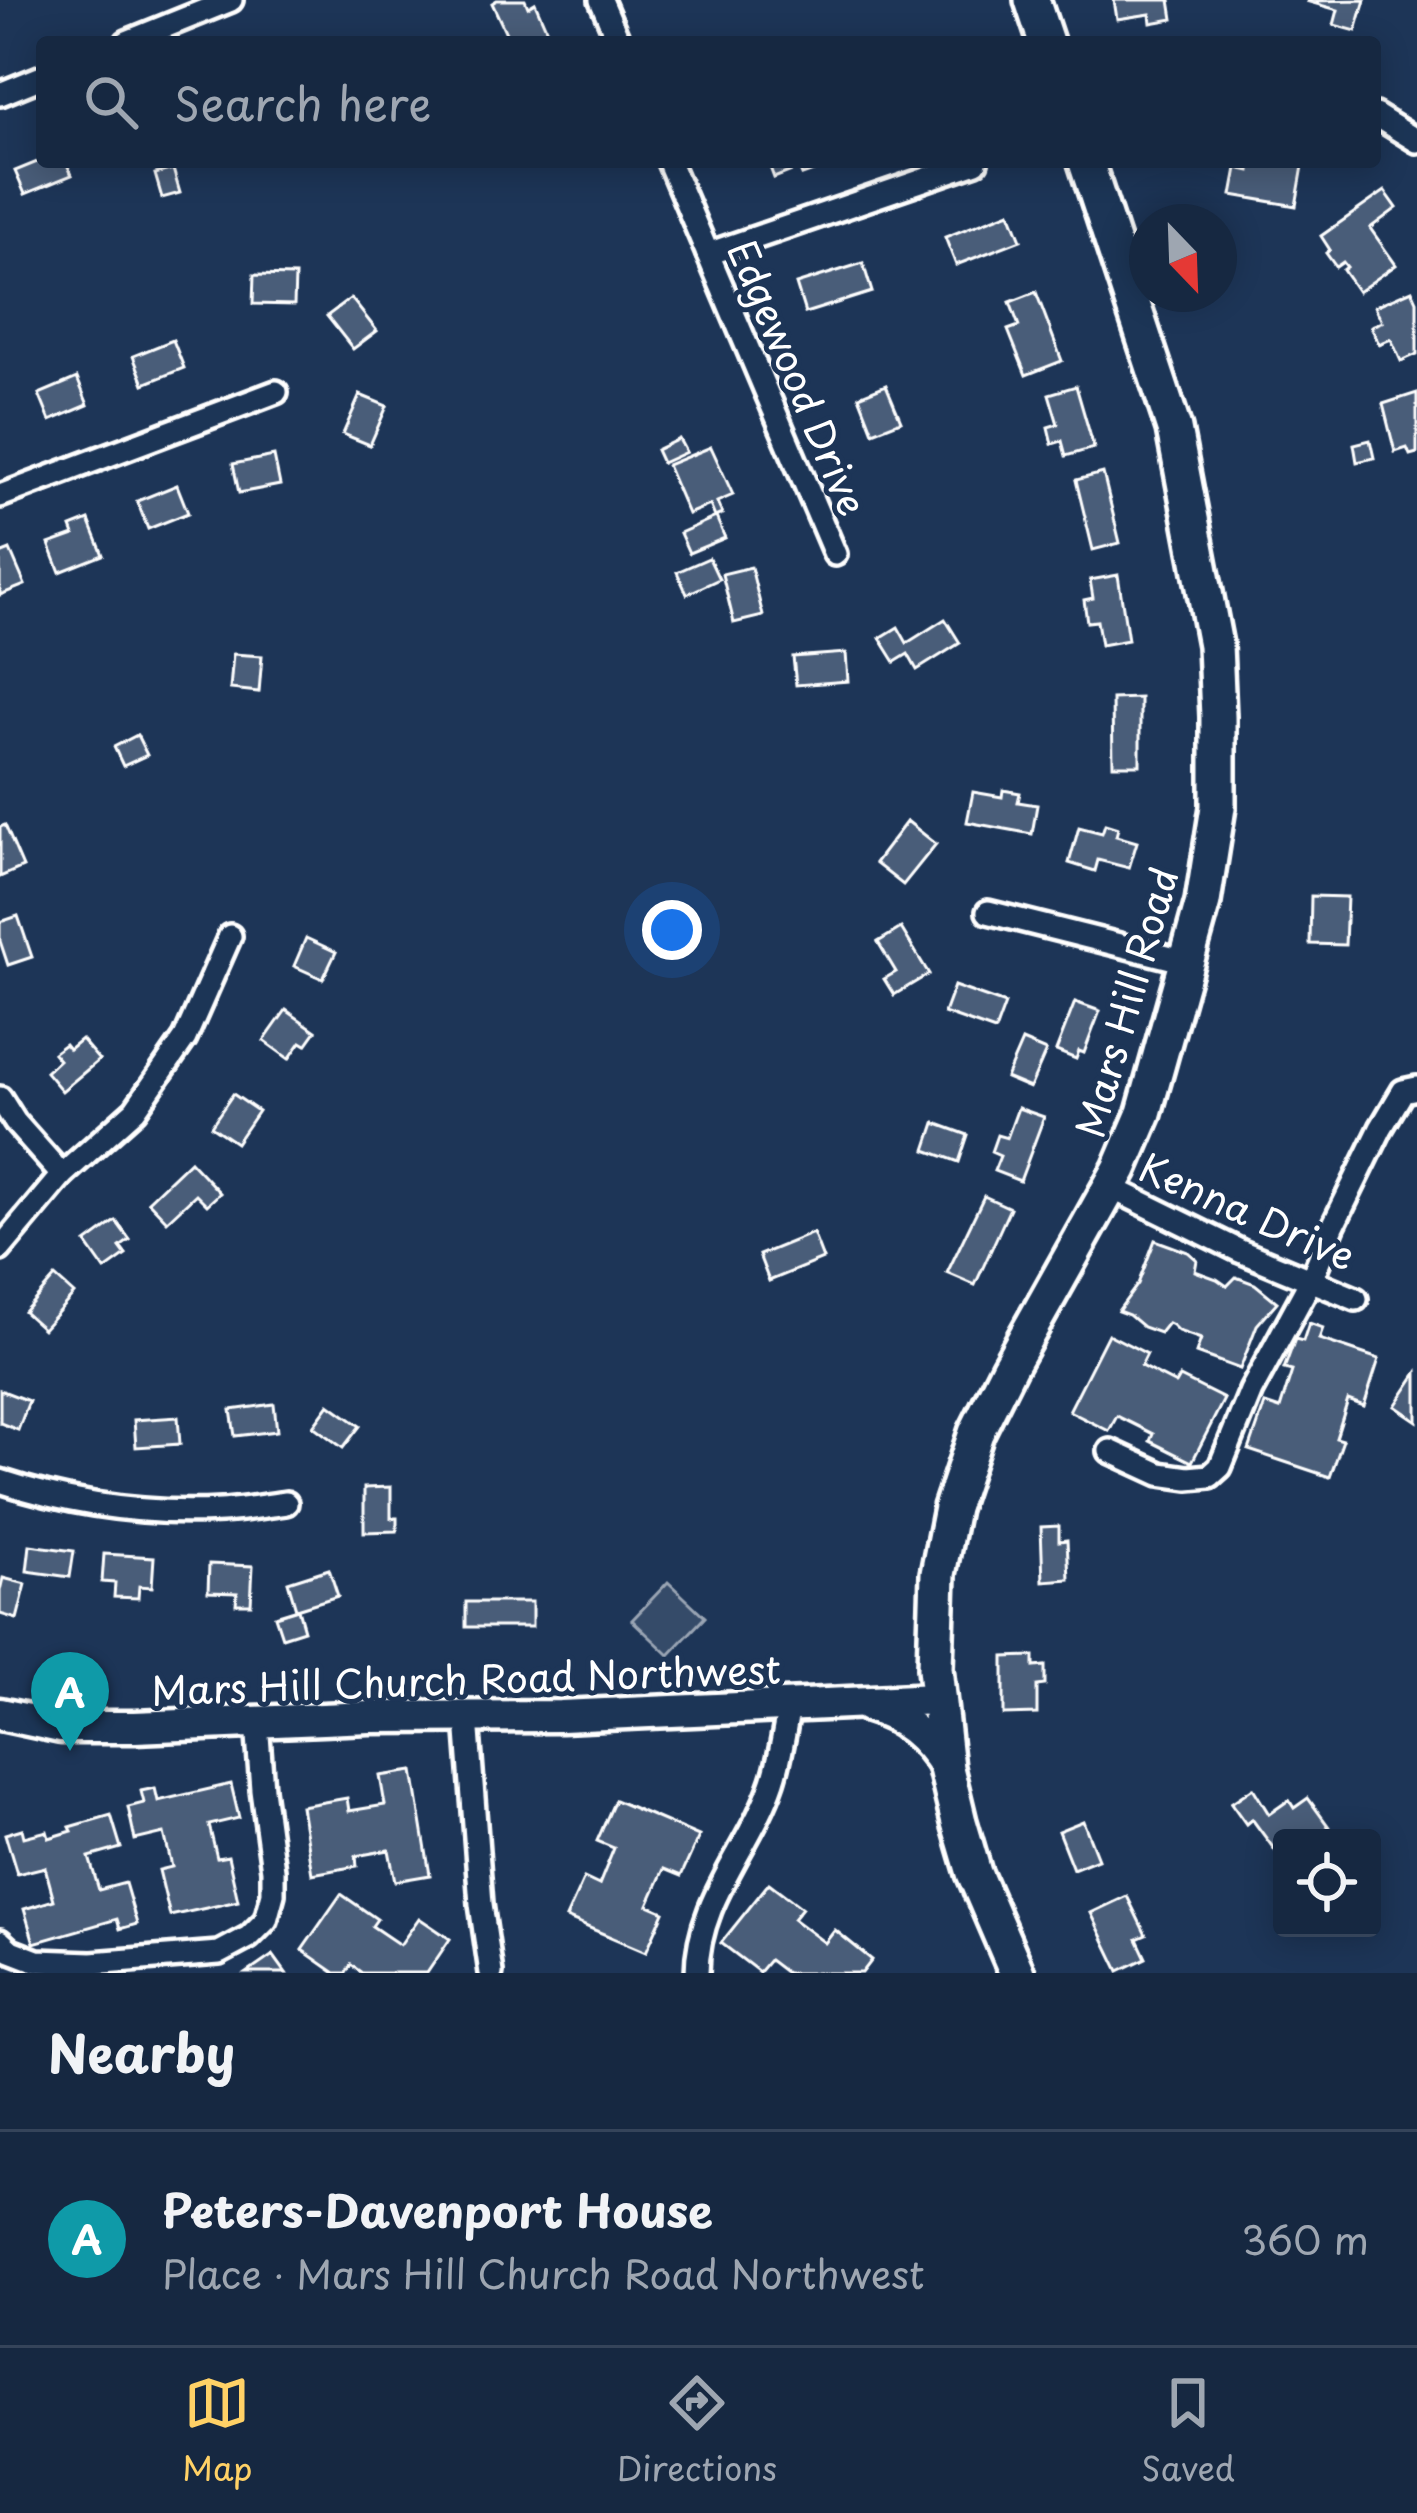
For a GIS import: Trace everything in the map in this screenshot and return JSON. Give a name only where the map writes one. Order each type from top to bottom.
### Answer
[{"type":"main road","points":[[1032,0],[1044,36]]},
{"type":"main road","name":"Mars Hill Road","points":[[1017,1973],[974,1874],[946,1768],[936,1699],[938,1574],[951,1508],[976,1433],[1110,1187],[1144,1113],[1203,902],[1217,807],[1215,645],[1174,429],[1088,168]]},
{"type":"street","points":[[142,36],[231,0]]},
{"type":"street","points":[[601,0],[616,36]]},
{"type":"street","points":[[0,94],[36,79]]},
{"type":"street","points":[[1381,118],[1417,141]]},
{"type":"street","name":"Edgewood Drive","points":[[672,168],[835,554]]},
{"type":"street","points":[[708,254],[959,168]]},
{"type":"street","points":[[0,496],[276,392]]},
{"type":"street","points":[[988,912],[1187,962]]},
{"type":"street","points":[[0,1250],[62,1174],[135,1110],[185,1038],[230,936]]},
{"type":"street","points":[[1110,1451],[1160,1474],[1210,1476],[1220,1467],[1251,1391],[1311,1280],[1381,1128],[1403,1091],[1417,1088]]},
{"type":"street","points":[[0,1098],[62,1174]]},
{"type":"street","name":"Kenna Drive","points":[[1110,1187],[1240,1251],[1356,1299]]},
{"type":"street","points":[[0,1481],[126,1509],[220,1511],[286,1503]]},
{"type":"street","name":"Mars Hill Church Road Northwest","points":[[0,1714],[61,1727],[135,1727],[936,1699]]},
{"type":"street","points":[[856,1703],[903,1721],[946,1768]]},
{"type":"street","points":[[700,1971],[706,1916],[774,1780],[789,1706]]},
{"type":"street","points":[[467,1718],[491,1973]]},
{"type":"street","points":[[0,1941],[11,1951],[37,1960],[92,1963],[218,1953],[249,1937],[266,1920],[273,1894],[257,1722]]},
{"type":"shaded area","points":[[668,1582],[705,1617],[669,1655],[632,1620]]},
{"type":"building","points":[[525,0],[528,7],[535,3],[549,35],[507,36],[492,3]]},
{"type":"building","points":[[1114,0],[1170,0],[1173,19],[1151,23],[1150,14],[1117,19]]},
{"type":"building","points":[[1365,0],[1356,31],[1334,25],[1338,10],[1306,1]]},
{"type":"building","points":[[36,162],[36,168],[69,168],[72,175],[25,194],[15,171]]},
{"type":"building","points":[[770,168],[799,168],[774,178]]},
{"type":"building","points":[[1237,168],[1303,168],[1296,206],[1232,195]]},
{"type":"building","points":[[173,169],[180,193],[162,198],[155,174]]},
{"type":"building","points":[[1385,191],[1397,208],[1370,228],[1396,265],[1358,292],[1343,262],[1336,267],[1326,253],[1330,250],[1321,236]]},
{"type":"building","points":[[1010,212],[1021,240],[956,265],[945,237]]},
{"type":"building","points":[[863,263],[872,292],[805,313],[796,284]]},
{"type":"building","points":[[254,275],[295,276],[294,305],[253,304]]},
{"type":"building","points":[[1412,290],[1417,301],[1417,354],[1401,361],[1391,339],[1379,344],[1371,326],[1382,322],[1375,306]]},
{"type":"building","points":[[1036,292],[1062,361],[1026,375],[1008,330],[1019,326],[1010,302]]},
{"type":"building","points":[[351,298],[377,331],[353,349],[327,316]]},
{"type":"building","points":[[173,340],[184,368],[144,384],[133,356]]},
{"type":"building","points":[[77,378],[88,405],[50,421],[39,394]]},
{"type":"building","points":[[886,385],[901,421],[873,432],[859,396]]},
{"type":"building","points":[[1076,386],[1094,448],[1066,456],[1062,441],[1052,444],[1048,427],[1058,424],[1049,394]]},
{"type":"building","points":[[1417,393],[1417,453],[1410,455],[1407,448],[1395,452],[1383,404]]},
{"type":"building","points":[[360,395],[387,406],[370,445],[343,434]]},
{"type":"building","points":[[679,439],[686,452],[662,463],[656,450]]},
{"type":"building","points":[[1370,440],[1374,458],[1357,462],[1354,444]]},
{"type":"building","points":[[711,447],[733,495],[717,502],[722,514],[715,517],[710,505],[688,514],[667,465]]},
{"type":"building","points":[[274,456],[280,485],[239,493],[233,464]]},
{"type":"building","points":[[1103,473],[1120,543],[1093,550],[1076,480]]},
{"type":"building","points":[[177,485],[188,513],[148,529],[137,501]]},
{"type":"building","points":[[716,517],[725,538],[689,553],[680,533]]},
{"type":"building","points":[[89,520],[103,555],[60,572],[49,544],[74,535],[71,527]]},
{"type":"building","points":[[10,550],[25,585],[0,595],[0,554]]},
{"type":"building","points":[[709,558],[719,579],[687,594],[677,572]]},
{"type":"building","points":[[751,567],[763,616],[734,623],[722,574]]},
{"type":"building","points":[[1118,575],[1128,640],[1101,645],[1097,621],[1087,622],[1084,600],[1093,598],[1090,580]]},
{"type":"building","points":[[945,619],[960,643],[917,670],[908,654],[895,662],[880,638],[898,627],[907,643]]},
{"type":"building","points":[[846,653],[848,681],[796,685],[793,657]]},
{"type":"building","points":[[233,654],[262,656],[259,692],[230,689]]},
{"type":"building","points":[[1140,698],[1140,765],[1113,765],[1112,699]]},
{"type":"building","points":[[137,735],[147,755],[123,766],[114,747]]},
{"type":"building","points":[[1003,790],[1020,793],[1018,802],[1037,805],[1032,834],[967,822],[973,792],[1002,797]]},
{"type":"building","points":[[907,821],[936,844],[903,885],[875,863]]},
{"type":"building","points":[[1105,824],[1118,828],[1116,836],[1137,842],[1129,868],[1098,860],[1095,871],[1069,863],[1079,827],[1102,833]]},
{"type":"building","points":[[5,825],[23,867],[0,877],[0,827]]},
{"type":"building","points":[[1311,896],[1347,897],[1345,945],[1310,944]]},
{"type":"building","points":[[18,916],[32,957],[8,965],[0,922]]},
{"type":"building","points":[[901,928],[929,974],[894,995],[884,979],[896,972],[878,942]]},
{"type":"building","points":[[306,938],[336,952],[323,979],[294,966]]},
{"type":"building","points":[[954,986],[1005,1004],[995,1031],[944,1013]]},
{"type":"building","points":[[1075,1002],[1100,1011],[1084,1053],[1079,1051],[1076,1059],[1056,1051]]},
{"type":"building","points":[[286,1010],[316,1031],[289,1059],[264,1041]]},
{"type":"building","points":[[81,1039],[99,1060],[62,1091],[46,1072],[59,1060],[53,1053]]},
{"type":"building","points":[[1022,1041],[1046,1051],[1030,1088],[1006,1078]]},
{"type":"building","points":[[233,1094],[258,1111],[236,1143],[211,1126]]},
{"type":"building","points":[[1018,1108],[1044,1117],[1020,1181],[994,1171],[1000,1156],[991,1152],[997,1135],[1007,1138]]},
{"type":"building","points":[[935,1123],[968,1135],[959,1162],[926,1150]]},
{"type":"building","points":[[190,1161],[220,1193],[207,1205],[196,1194],[167,1221],[148,1201]]},
{"type":"building","points":[[984,1196],[1010,1208],[975,1285],[947,1273]]},
{"type":"building","points":[[116,1221],[130,1240],[120,1247],[126,1255],[105,1270],[86,1243]]},
{"type":"building","points":[[813,1233],[823,1259],[769,1281],[759,1255]]},
{"type":"building","points":[[1155,1240],[1188,1252],[1197,1260],[1195,1271],[1227,1286],[1236,1277],[1255,1284],[1277,1302],[1257,1325],[1240,1369],[1196,1353],[1201,1339],[1168,1323],[1160,1333],[1118,1311],[1138,1284]]},
{"type":"building","points":[[55,1277],[74,1294],[43,1329],[24,1312]]},
{"type":"building","points":[[1309,1323],[1323,1328],[1319,1339],[1379,1359],[1364,1406],[1348,1400],[1336,1438],[1343,1440],[1330,1477],[1249,1450],[1265,1404],[1280,1409],[1292,1371],[1284,1369],[1295,1339],[1303,1341]]},
{"type":"building","points":[[1108,1334],[1147,1354],[1141,1366],[1176,1384],[1180,1377],[1224,1399],[1192,1462],[1150,1441],[1153,1434],[1117,1416],[1109,1431],[1069,1411]]},
{"type":"building","points":[[1417,1373],[1417,1421],[1395,1406]]},
{"type":"building","points":[[0,1390],[29,1401],[18,1430],[0,1423]]},
{"type":"building","points":[[274,1404],[277,1431],[235,1436],[231,1410]]},
{"type":"building","points":[[329,1404],[360,1426],[343,1448],[313,1426]]},
{"type":"building","points":[[178,1417],[180,1444],[136,1447],[134,1420]]},
{"type":"building","points":[[391,1487],[391,1518],[397,1518],[397,1531],[364,1532],[364,1488]]},
{"type":"building","points":[[1059,1526],[1059,1541],[1067,1540],[1069,1579],[1043,1581],[1041,1527]]},
{"type":"building","points":[[30,1545],[74,1551],[70,1577],[27,1571]]},
{"type":"building","points":[[104,1554],[154,1557],[152,1587],[139,1586],[138,1598],[114,1597],[115,1583],[102,1582]]},
{"type":"building","points":[[209,1564],[253,1566],[251,1604],[236,1604],[237,1593],[208,1592]]},
{"type":"building","points":[[329,1569],[338,1596],[296,1609],[288,1582]]},
{"type":"building","points":[[3,1578],[26,1584],[17,1619],[0,1614]]},
{"type":"building","points":[[466,1602],[532,1602],[532,1627],[466,1627]]},
{"type":"building","points":[[298,1609],[304,1630],[282,1637],[275,1616]]},
{"type":"building","points":[[1034,1656],[1034,1667],[1045,1666],[1045,1685],[1037,1686],[1037,1714],[1004,1715],[1004,1657]]},
{"type":"building","points":[[413,1771],[430,1875],[395,1881],[389,1850],[356,1856],[357,1866],[312,1874],[301,1806],[347,1798],[349,1811],[385,1805],[380,1776]]},
{"type":"building","points":[[231,1784],[239,1818],[209,1825],[217,1858],[228,1856],[238,1901],[170,1916],[159,1870],[172,1867],[164,1833],[135,1840],[128,1807],[144,1803],[141,1791],[155,1788],[158,1801]]},
{"type":"building","points":[[1253,1788],[1269,1814],[1289,1800],[1294,1808],[1308,1798],[1329,1827],[1273,1829],[1273,1848],[1252,1819],[1246,1824],[1231,1803]]},
{"type":"building","points":[[615,1800],[699,1836],[681,1876],[664,1869],[648,1905],[664,1912],[646,1952],[566,1918],[584,1878],[599,1885],[614,1848],[597,1841]]},
{"type":"building","points":[[111,1815],[121,1848],[89,1857],[99,1890],[125,1883],[137,1924],[120,1929],[117,1919],[34,1943],[24,1909],[54,1900],[45,1867],[17,1874],[5,1834],[22,1829],[24,1837],[47,1831],[49,1838]]},
{"type":"building","points":[[1083,1821],[1098,1859],[1073,1869],[1058,1831]]},
{"type":"building","points":[[769,1883],[802,1908],[793,1919],[825,1943],[835,1930],[872,1960],[862,1973],[786,1973],[769,1960],[759,1972],[721,1943]]},
{"type":"building","points":[[341,1894],[377,1919],[372,1926],[400,1945],[419,1918],[450,1939],[427,1973],[362,1973],[351,1965],[346,1973],[335,1973],[302,1950]]},
{"type":"building","points":[[1127,1896],[1146,1935],[1137,1939],[1146,1958],[1119,1971],[1091,1913]]},
{"type":"building","points":[[273,1955],[286,1973],[247,1973]]},
{"type":"place","name":"Peters-Davenport House","points":[[70,1751]]}]
